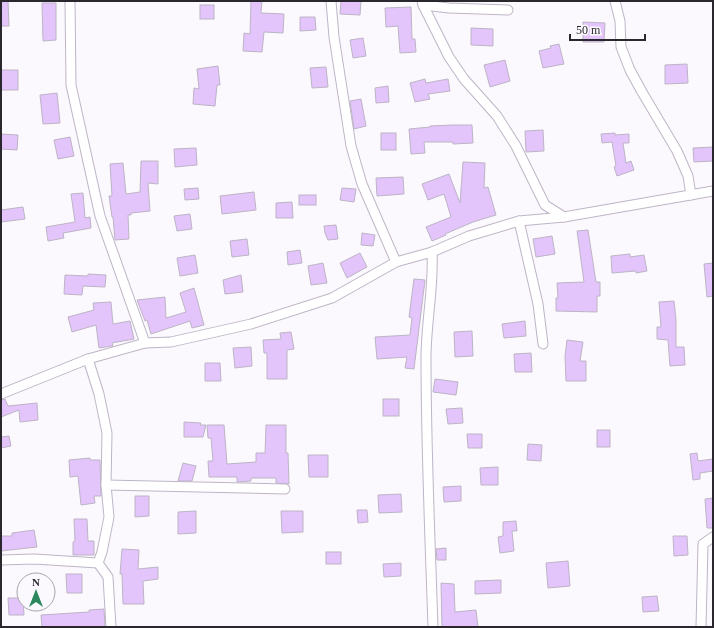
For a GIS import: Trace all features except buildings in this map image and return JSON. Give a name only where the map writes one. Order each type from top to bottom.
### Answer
[{"type":"street","points":[[70,1],[71,85],[100,216],[145,343]]},
{"type":"street","points":[[331,1],[334,37],[351,146],[362,184],[396,262]]},
{"type":"street","points":[[615,1],[620,21],[621,47],[630,70],[677,151],[688,176],[691,195]]},
{"type":"street","points":[[423,3],[449,57],[464,79],[497,116],[516,146],[545,205],[564,217]]},
{"type":"street","points":[[423,3],[449,8],[508,10]]},
{"type":"street","points":[[1,394],[88,359],[145,343],[171,342],[251,324],[332,298],[396,262],[432,252],[469,236],[519,221],[564,217],[713,191]]},
{"type":"street","points":[[519,221],[538,304],[543,344]]},
{"type":"street","points":[[432,252],[433,270],[426,342],[426,439],[433,627]]},
{"type":"street","points":[[88,359],[99,394],[107,432],[106,485],[109,517],[102,552],[98,563]]},
{"type":"street","points":[[106,485],[285,489]]},
{"type":"street","points":[[701,627],[703,544],[713,537]]},
{"type":"street","points":[[1,560],[98,563]]},
{"type":"street","points":[[98,563],[108,577],[110,627]]}]
